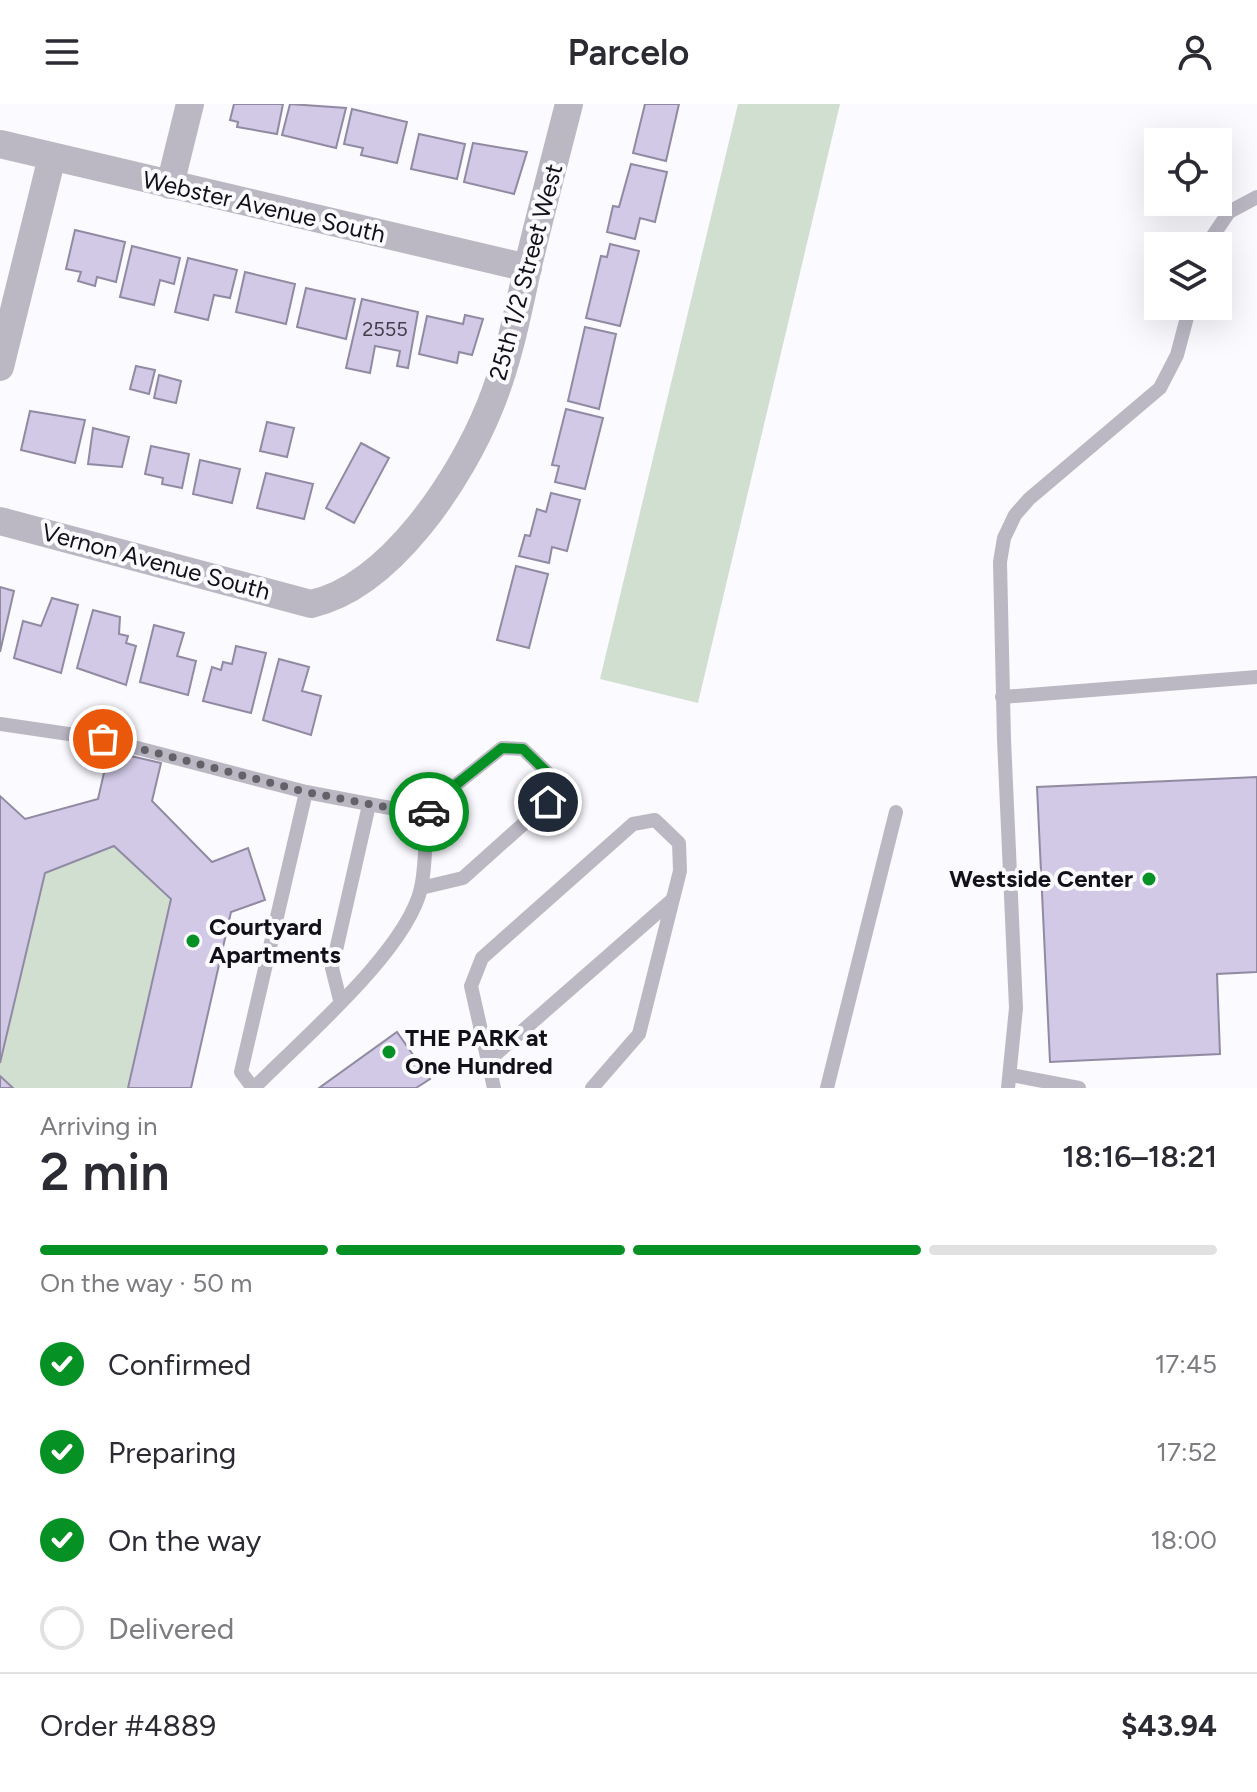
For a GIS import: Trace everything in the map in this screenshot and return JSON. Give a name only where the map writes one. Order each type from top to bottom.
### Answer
[{"type":"street","points":[[170,185],[190,104]]},
{"type":"street","name":"25th 1/2 Street West","points":[[311,604],[334,599],[362,582],[413,534],[458,468],[490,407],[511,342],[569,104]]},
{"type":"street","name":"Webster Avenue South","points":[[0,144],[528,268]]},
{"type":"street","points":[[0,367],[4,332],[52,157]]},
{"type":"street","name":"Vernon Avenue South","points":[[0,521],[311,604]]},
{"type":"lane","points":[[1215,232],[1229,212],[1257,197]]},
{"type":"lane","points":[[1079,1088],[1010,1082],[1016,1008],[1002,697],[1000,562],[1004,538],[1015,515],[1029,499],[1160,388],[1177,355],[1186,320]]},
{"type":"lane","points":[[1002,697],[1257,677]]},
{"type":"lane","points":[[0,724],[103,739],[306,792],[427,815]]},
{"type":"lane","points":[[306,792],[241,1072],[253,1088],[388,950],[410,917],[421,888],[427,815],[443,795],[502,748],[523,749],[550,775],[548,802],[463,878],[421,888]]},
{"type":"lane","points":[[340,1000],[332,968],[369,805]]},
{"type":"lane","points":[[827,1088],[896,812]]},
{"type":"lane","points":[[494,1088],[471,986],[482,958],[633,824],[655,820],[679,843],[680,871],[639,1034],[592,1088]]},
{"type":"lane","points":[[488,1061],[672,900]]},
{"type":"green space","points":[[738,104],[840,104],[698,703],[600,679]]},
{"type":"green space","points":[[114,846],[171,899],[128,1088],[13,1088],[0,1076],[0,1063],[45,873]]},
{"type":"building","points":[[234,104],[283,104],[277,134],[237,127],[238,122],[230,120]]},
{"type":"building","points":[[290,104],[346,108],[336,148],[282,135]]},
{"type":"building","points":[[645,104],[679,104],[666,161],[633,153]]},
{"type":"building","points":[[352,109],[407,122],[397,163],[361,155],[363,148],[344,144]]},
{"type":"building","points":[[419,134],[465,144],[457,179],[411,169]]},
{"type":"building","points":[[473,143],[527,152],[514,194],[464,182]]},
{"type":"building","points":[[631,164],[667,172],[655,222],[640,218],[635,239],[607,232],[613,206],[619,207]]},
{"type":"building","points":[[75,230],[125,242],[116,282],[97,277],[95,286],[78,281],[81,272],[66,269]]},
{"type":"building","points":[[610,244],[639,251],[620,326],[586,318],[601,256],[607,257]]},
{"type":"building","points":[[132,246],[180,258],[174,284],[160,280],[154,305],[120,297]]},
{"type":"building","points":[[188,258],[237,270],[230,298],[214,295],[208,320],[175,312]]},
{"type":"building","points":[[245,272],[295,284],[286,324],[236,312]]},
{"type":"building","points":[[306,288],[355,299],[346,339],[297,327]]},
{"type":"building","points":[[362,299],[418,312],[408,368],[397,366],[400,351],[375,346],[370,373],[346,368]]},
{"type":"building","points":[[465,315],[483,319],[472,355],[459,352],[457,363],[419,354],[427,316],[463,324]]},
{"type":"building","points":[[585,327],[616,334],[599,409],[568,401]]},
{"type":"building","points":[[136,366],[155,370],[149,394],[130,389]]},
{"type":"building","points":[[159,375],[181,381],[176,403],[154,398]]},
{"type":"building","points":[[566,409],[603,418],[585,489],[555,482],[559,466],[552,465]]},
{"type":"building","points":[[30,411],[85,420],[75,463],[21,450]]},
{"type":"building","points":[[267,422],[294,428],[287,457],[260,451]]},
{"type":"building","points":[[93,428],[129,437],[122,467],[88,464]]},
{"type":"building","points":[[361,443],[389,458],[354,523],[326,508]]},
{"type":"building","points":[[151,446],[189,454],[182,488],[162,484],[163,478],[145,474]]},
{"type":"building","points":[[200,460],[240,469],[232,503],[193,494]]},
{"type":"building","points":[[266,473],[313,484],[304,519],[257,508]]},
{"type":"building","points":[[551,493],[580,500],[567,551],[552,547],[549,563],[519,556],[525,535],[530,536],[537,509],[546,512]]},
{"type":"building","points":[[516,566],[548,574],[529,648],[497,640]]},
{"type":"building","points":[[0,587],[14,591],[0,652]]},
{"type":"building","points":[[52,598],[78,605],[61,673],[14,658],[23,621],[41,626]]},
{"type":"building","points":[[93,610],[120,617],[119,634],[128,636],[126,643],[136,646],[126,685],[77,668]]},
{"type":"building","points":[[154,625],[184,633],[177,656],[196,661],[188,695],[140,682]]},
{"type":"building","points":[[236,646],[266,653],[251,713],[203,701],[212,667],[221,670],[223,662],[232,664]]},
{"type":"building","points":[[279,659],[309,667],[302,691],[321,696],[311,735],[263,720]]},
{"type":"building","name":"Courtyard Apartments","points":[[109,751],[161,763],[152,801],[212,862],[248,848],[265,900],[231,912],[191,1088],[128,1088],[171,899],[114,846],[45,873],[0,1063],[0,796],[25,819],[98,799]]},
{"type":"building","name":"Westside Center","points":[[1257,777],[1257,972],[1217,974],[1220,1054],[1050,1062],[1037,787]]},
{"type":"building","name":"THE PARK at One Hundred","points":[[397,1032],[430,1079],[416,1088],[319,1088]]},
{"type":"building","points":[[0,1076],[13,1088],[0,1088]]},
{"type":"way so far","points":[[103,739],[310,793],[427,815],[429,812]]},
{"type":"place","name":"Westside Center","points":[[1149,879]]},
{"type":"place","name":"Courtyard Apartments","points":[[193,941]]},
{"type":"place","name":"THE PARK at One Hundred","points":[[389,1052]]},
{"type":"route","points":[[429,812],[443,795],[502,748],[523,749],[550,775],[548,802]]}]
